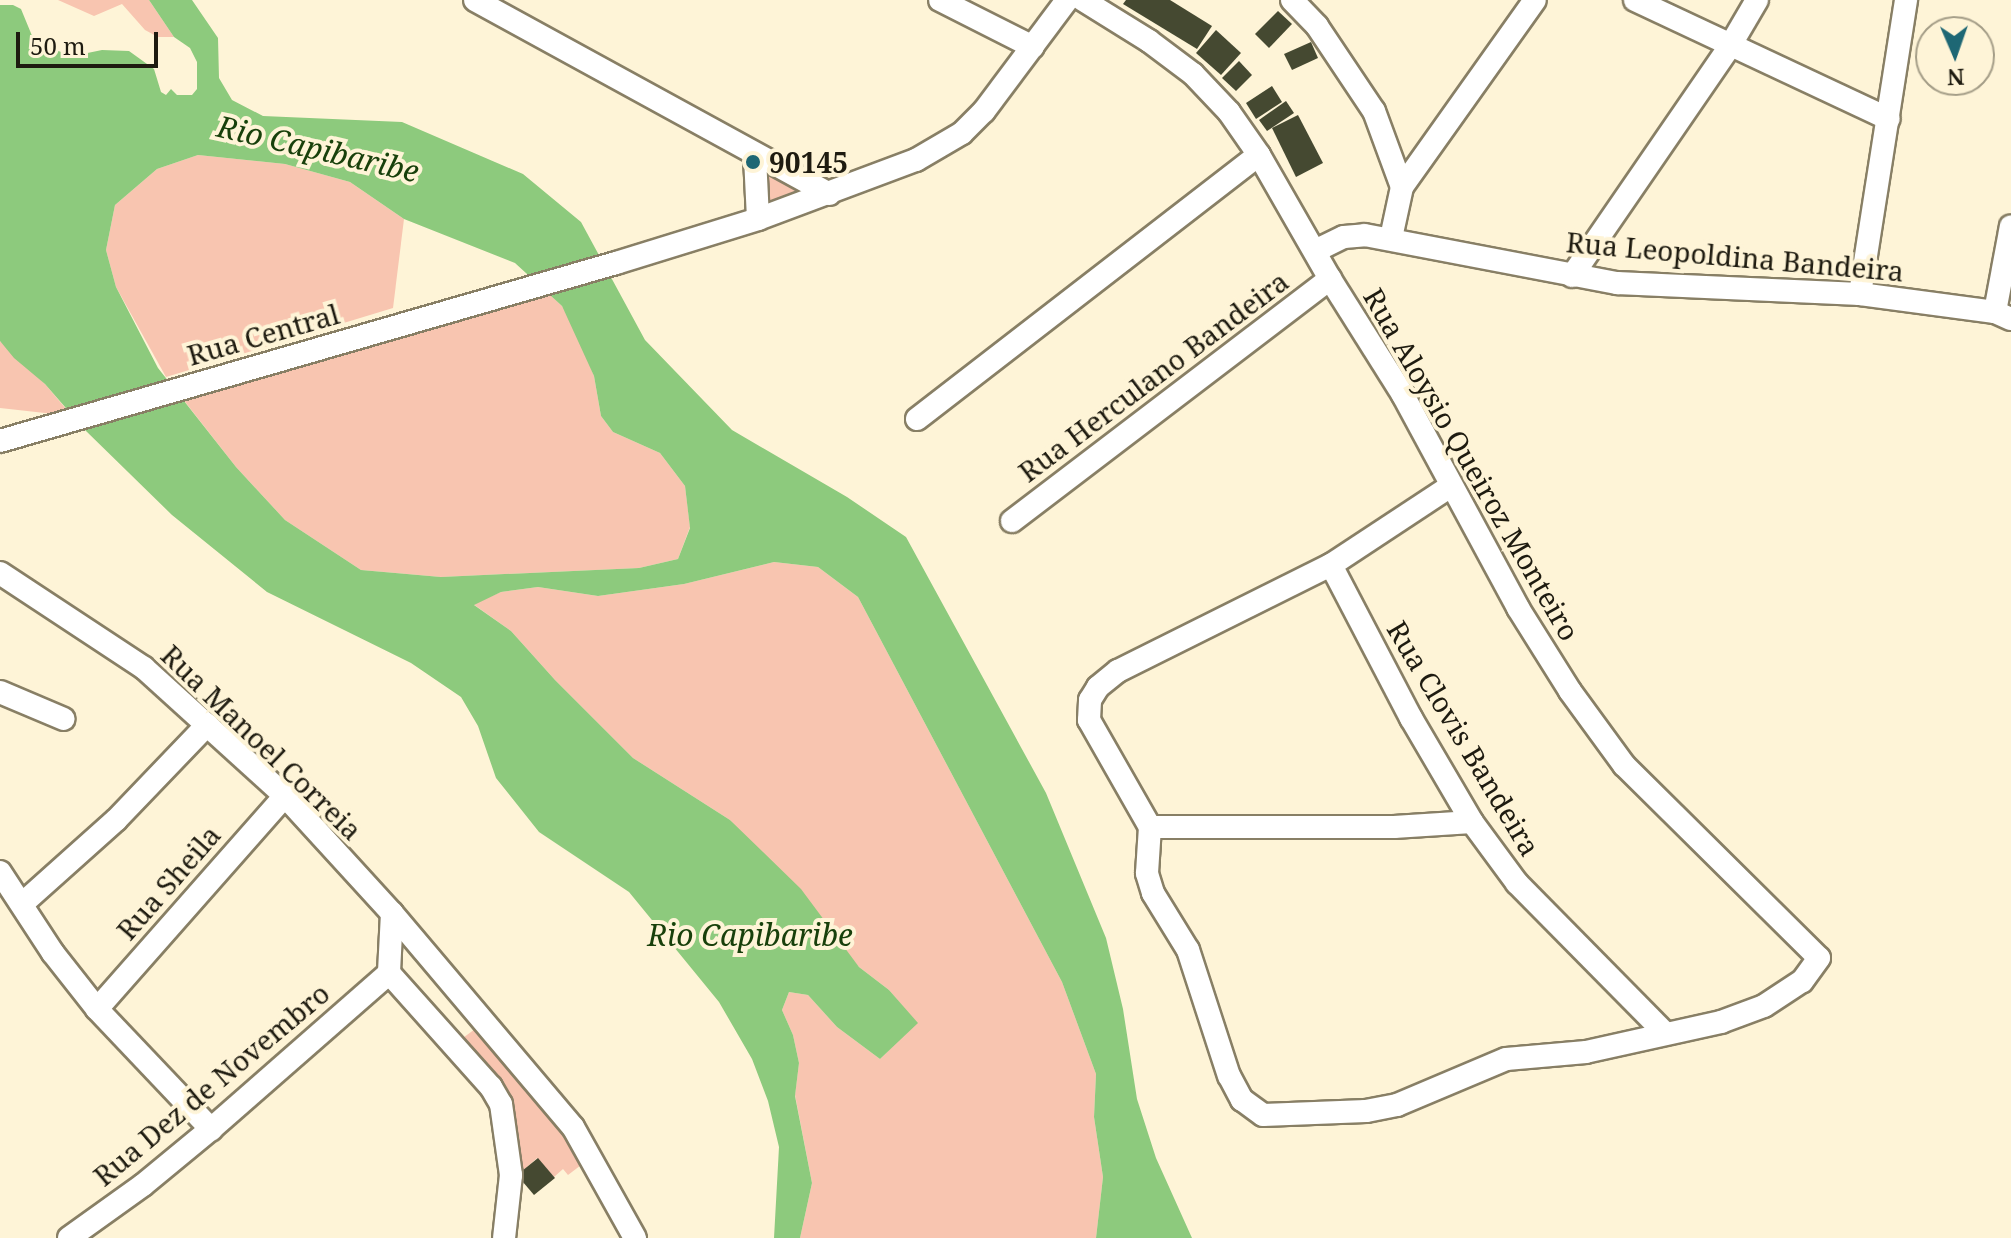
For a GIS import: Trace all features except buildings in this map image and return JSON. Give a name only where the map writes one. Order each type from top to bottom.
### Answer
[{"type":"street","points":[[475,0],[755,157],[829,194]]},
{"type":"street","points":[[940,0],[1033,47]]},
{"type":"street","points":[[755,157],[758,219],[916,160],[962,133],[984,111],[1067,0]]},
{"type":"street","name":"Rua Aloysio Queiroz Monteiro","points":[[1083,0],[1149,41],[1193,74],[1229,112],[1259,155],[1330,279],[1403,395],[1451,486],[1562,679],[1624,765],[1819,958],[1802,981],[1764,1006],[1721,1022],[1664,1032]]},
{"type":"street","points":[[1292,0],[1317,26],[1374,111],[1402,187]]},
{"type":"street","points":[[1391,238],[1402,187],[1447,119],[1535,0]]},
{"type":"street","points":[[1635,0],[1889,119]]},
{"type":"street","points":[[1572,276],[1730,46],[1757,0]]},
{"type":"street","points":[[1860,294],[1906,0]]},
{"type":"street","points":[[917,419],[1259,155]]},
{"type":"street","name":"Rua Central","points":[[0,441],[543,286],[758,219]]},
{"type":"street","points":[[2003,316],[2011,226]]},
{"type":"street","name":"Rua Leopoldina Bandeira","points":[[1315,251],[1344,237],[1391,238],[1572,276],[1686,288],[1860,294],[2003,316]]},
{"type":"street","name":"Rua Herculano Bandeira","points":[[1012,521],[1330,279]]},
{"type":"street","points":[[1451,486],[1331,565],[1118,671],[1098,687],[1090,700],[1089,720],[1150,827],[1147,873],[1153,893],[1188,950],[1229,1076],[1242,1100],[1253,1109],[1277,1116],[1366,1111],[1397,1105],[1506,1059],[1586,1052],[1664,1032]]},
{"type":"street","name":"Rua Clovis Bandeira","points":[[1331,565],[1411,718],[1472,822],[1517,883],[1664,1032]]},
{"type":"street","name":"Rua Manoel Correia","points":[[0,573],[144,668],[285,796],[392,913],[573,1127],[635,1238]]},
{"type":"street","points":[[0,692],[64,719]]},
{"type":"street","points":[[22,904],[116,820],[207,725]]},
{"type":"street","name":"Rua Sheila","points":[[97,1009],[285,796]]},
{"type":"street","points":[[1150,827],[1408,827],[1472,822]]},
{"type":"street","points":[[0,872],[53,953],[97,1009],[211,1129]]},
{"type":"street","points":[[392,913],[389,973],[491,1087],[501,1104],[511,1175],[504,1238]]},
{"type":"street","name":"Rua Dez de Novembro","points":[[69,1238],[143,1185],[211,1129],[389,973]]},
{"type":"shaded area","points":[[58,0],[149,0],[174,37],[158,37],[145,30],[122,4],[94,16]]},
{"type":"shaded area","points":[[198,155],[285,164],[350,182],[404,219],[393,308],[166,377],[116,287],[106,250],[115,205],[157,169]]},
{"type":"shaded area","points":[[766,168],[804,194],[764,207]]},
{"type":"shaded area","points":[[548,293],[562,306],[582,344],[594,376],[601,416],[613,432],[660,453],[685,486],[690,527],[678,559],[639,568],[441,577],[361,570],[285,520],[236,467],[182,398]]},
{"type":"shaded area","points":[[0,341],[45,384],[72,416],[0,408]]},
{"type":"shaded area","points":[[774,562],[818,567],[858,597],[1062,982],[1096,1074],[1094,1117],[1103,1177],[1096,1238],[800,1238],[812,1183],[795,1095],[799,1063],[793,1035],[782,1010],[789,992],[808,995],[837,1027],[880,1059],[917,1023],[889,990],[859,967],[730,820],[633,758],[511,631],[473,604],[501,592],[538,587],[598,596],[684,584]]},
{"type":"shaded area","points":[[482,1024],[589,1159],[568,1175],[563,1169],[554,1177],[537,1158],[518,1175],[508,1134],[460,1040]]},
{"type":"water","name":"Rio Capibaribe","points":[[149,0],[192,0],[218,38],[219,78],[232,100],[263,116],[402,122],[523,174],[581,222],[645,340],[732,430],[847,497],[906,537],[1046,793],[1106,938],[1123,1009],[1137,1099],[1156,1158],[1192,1238],[1096,1238],[1103,1177],[1094,1117],[1096,1074],[1062,982],[858,597],[818,567],[774,562],[684,584],[598,596],[538,587],[501,592],[474,605],[511,631],[633,758],[730,820],[801,889],[859,967],[889,990],[918,1023],[880,1059],[837,1027],[808,995],[789,992],[782,1010],[793,1035],[799,1063],[795,1096],[812,1183],[800,1238],[774,1238],[779,1147],[768,1101],[752,1059],[719,1002],[629,892],[539,832],[496,778],[478,726],[461,697],[411,663],[267,592],[172,515],[85,430],[45,384],[14,358],[0,341],[0,5],[13,5],[21,9],[35,43],[73,56],[102,50],[129,51],[154,69],[161,92],[166,95],[171,89],[177,95],[192,95],[197,89],[197,62],[190,48],[174,37]],"holes":[[[198,155],[285,164],[350,182],[404,219],[515,263],[562,306],[594,376],[601,416],[613,432],[660,453],[685,486],[690,528],[678,559],[639,568],[441,577],[361,570],[285,520],[236,467],[158,368],[116,287],[106,250],[115,205],[157,169]]]},
{"type":"place","name":"90145","points":[[753,162]]}]
